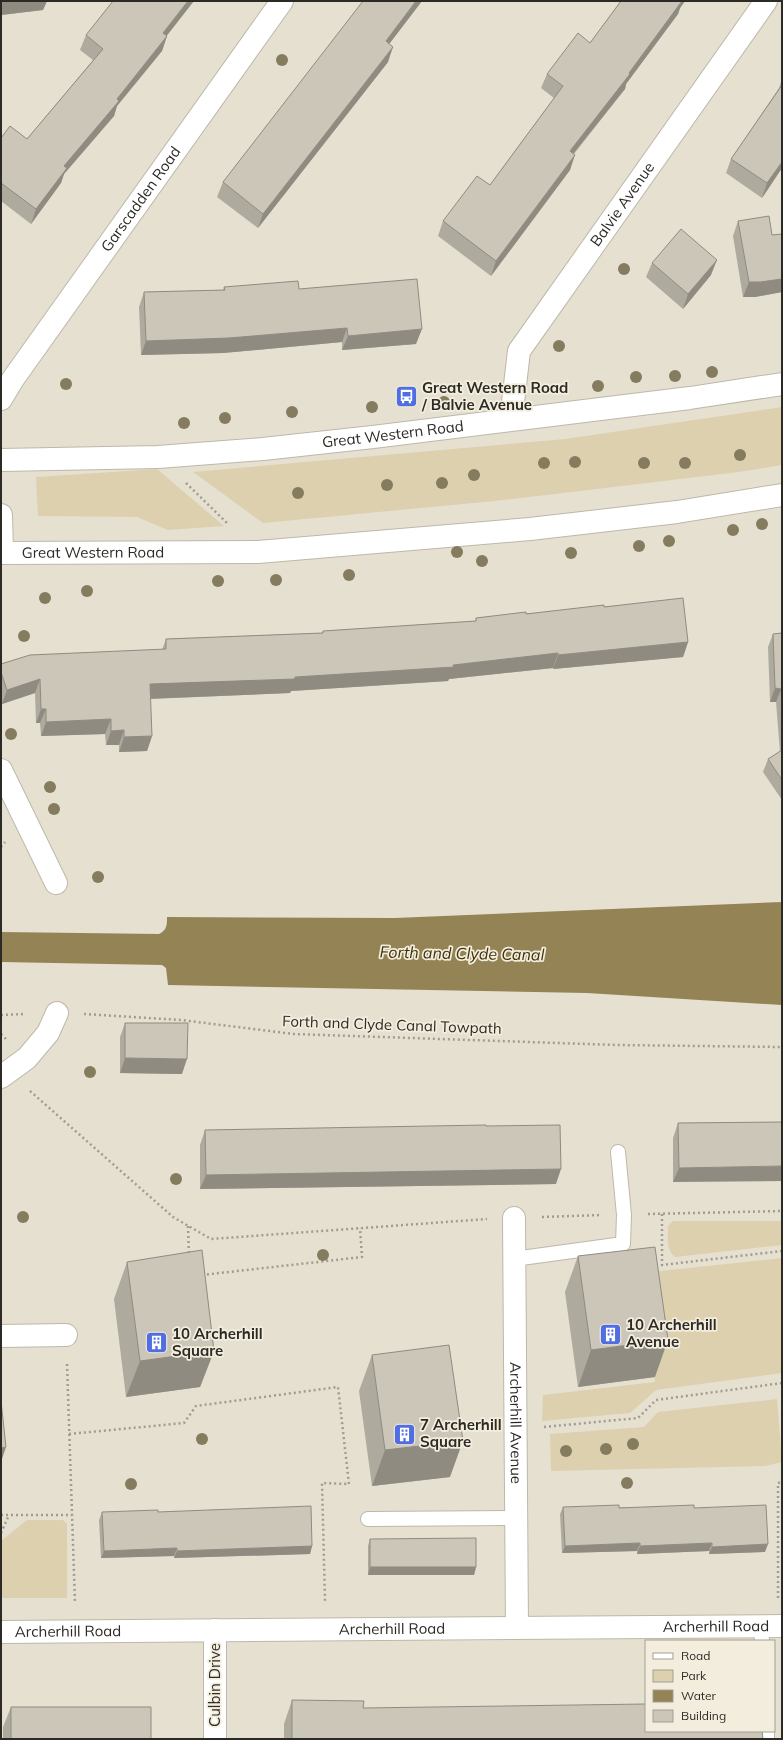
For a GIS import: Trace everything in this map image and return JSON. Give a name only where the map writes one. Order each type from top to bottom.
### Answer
[{"type":"street","name":"Garscadden Road","points":[[1,399],[13,378],[282,1]]},
{"type":"street","name":"Balvie Avenue","points":[[511,419],[519,351],[766,1]]},
{"type":"street","name":"Great Western Road","points":[[1,460],[158,457],[294,446],[690,398],[782,384]]},
{"type":"street","name":"Great Western Road","points":[[1,553],[258,552],[530,529],[677,512],[782,495]]},
{"type":"street","points":[[1,514],[1,553]]},
{"type":"street","points":[[1,770],[56,883]]},
{"type":"street","points":[[5,1075],[27,1058],[48,1033],[57,1013]]},
{"type":"street","name":"Archerhill Avenue","points":[[514,1218],[517,1628]]},
{"type":"street","points":[[1,1336],[66,1335]]},
{"type":"street","name":"Archerhill Road","points":[[1,1632],[517,1628],[771,1630]]},
{"type":"street","name":"Culbin Drive","points":[[215,1630],[215,1739]]},
{"type":"lane","points":[[514,1259],[623,1244],[624,1215],[618,1152]]},
{"type":"lane","points":[[368,1518],[516,1518]]},
{"type":"path","points":[[158,457],[258,552]]},
{"type":"path","name":"Forth and Clyde Canal Towpath","points":[[1,1014],[57,1013],[181,1020],[294,1034],[609,1045],[782,1048]]},
{"type":"path","points":[[5,1075],[173,1217],[211,1239],[514,1218],[782,1211]]},
{"type":"path","points":[[662,1214],[662,1265],[782,1251]]},
{"type":"path","points":[[188,1226],[189,1262]]},
{"type":"path","points":[[197,1276],[362,1256],[360,1228]]},
{"type":"path","points":[[66,1335],[76,1631]]},
{"type":"path","points":[[516,1429],[638,1418],[656,1400],[782,1383]]},
{"type":"path","points":[[69,1434],[184,1423],[196,1406],[338,1387],[348,1484],[322,1483],[325,1630]]},
{"type":"path","points":[[771,1630],[778,1483],[782,1482]]},
{"type":"path","points":[[778,1503],[782,1502]]},
{"type":"path","points":[[1,1515],[72,1515]]},
{"type":"path","points":[[1,1533],[9,1515]]},
{"type":"green space","points":[[782,407],[782,465],[739,472],[495,501],[263,523],[193,472],[565,439]]},
{"type":"green space","points":[[157,469],[224,526],[168,530],[137,517],[38,516],[36,477]]},
{"type":"green space","points":[[673,1221],[782,1221],[782,1245],[675,1257],[670,1251],[668,1239],[668,1226]]},
{"type":"green space","points":[[782,1258],[782,1373],[656,1390],[630,1413],[542,1421],[543,1395],[655,1382],[641,1273]]},
{"type":"green space","points":[[777,1399],[782,1462],[765,1466],[551,1471],[550,1434],[644,1427],[658,1412]]},
{"type":"green space","points":[[27,1520],[63,1520],[67,1524],[67,1598],[1,1598],[1,1541]]},
{"type":"water","name":"Forth and Clyde Canal","points":[[782,902],[782,1005],[587,993],[168,985],[166,968],[162,965],[1,962],[1,932],[159,934],[164,931],[166,927],[167,917],[395,918]]},
{"type":"building","points":[[113,1],[188,1],[163,33],[167,36],[117,99],[119,101],[64,166],[67,168],[36,209],[1,183],[1,138],[10,126],[27,139],[103,49],[86,35]]},
{"type":"building","points":[[363,1],[416,1],[386,41],[393,47],[263,214],[223,182]]},
{"type":"building","points":[[621,1],[682,1],[629,73],[630,74],[570,151],[575,155],[496,261],[443,221],[477,176],[490,185],[563,86],[547,74],[578,33],[590,43]]},
{"type":"building","points":[[782,85],[782,162],[767,183],[731,159]]},
{"type":"building","points":[[769,216],[772,235],[782,234],[782,279],[749,282],[738,221]]},
{"type":"building","points":[[681,229],[717,260],[688,294],[652,263]]},
{"type":"building","points":[[417,279],[422,329],[348,336],[347,328],[229,338],[146,341],[144,292],[225,290],[224,287],[298,281],[299,289]]},
{"type":"building","points":[[683,598],[688,642],[558,655],[558,653],[453,665],[454,667],[295,677],[295,679],[150,684],[152,736],[124,737],[124,730],[111,731],[111,719],[46,722],[46,709],[41,709],[40,679],[7,690],[1,672],[1,664],[30,655],[166,649],[166,639],[323,633],[323,631],[476,621],[476,618],[526,612],[526,614]]},
{"type":"building","points":[[782,633],[782,707],[781,689],[775,688],[773,634]]},
{"type":"building","points":[[782,750],[782,780],[768,759]]},
{"type":"building","points":[[125,1023],[188,1023],[187,1059],[125,1058]]},
{"type":"building","points":[[782,1122],[782,1166],[679,1168],[678,1123]]},
{"type":"building","points":[[560,1125],[561,1169],[206,1175],[205,1130]]},
{"type":"building","points":[[655,1247],[668,1340],[591,1350],[578,1256]]},
{"type":"building","points":[[202,1250],[214,1351],[140,1361],[127,1262]]},
{"type":"building","points":[[449,1345],[463,1441],[385,1450],[372,1355]]},
{"type":"building","points":[[1,1401],[6,1447],[1,1448]]},
{"type":"building","points":[[619,1505],[619,1508],[694,1505],[694,1508],[766,1505],[768,1544],[712,1547],[712,1543],[640,1546],[640,1543],[565,1546],[563,1507]]},
{"type":"building","points":[[311,1506],[312,1546],[177,1551],[177,1548],[104,1551],[102,1512],[158,1510],[158,1512]]},
{"type":"building","points":[[476,1538],[476,1567],[370,1567],[370,1539]]},
{"type":"building","points":[[292,1700],[364,1701],[363,1708],[645,1704],[645,1732],[762,1732],[763,1739],[292,1739]]},
{"type":"building","points":[[11,1707],[151,1707],[151,1739],[11,1739]]},
{"type":"place","name":"Great Western Road / Balvie Avenue","points":[[407,397]]},
{"type":"place","name":"10 Archerhill Avenue","points":[[610,1334]]},
{"type":"place","name":"10 Archerhill Square","points":[[157,1343]]},
{"type":"place","name":"7 Archerhill Square","points":[[404,1434]]}]
